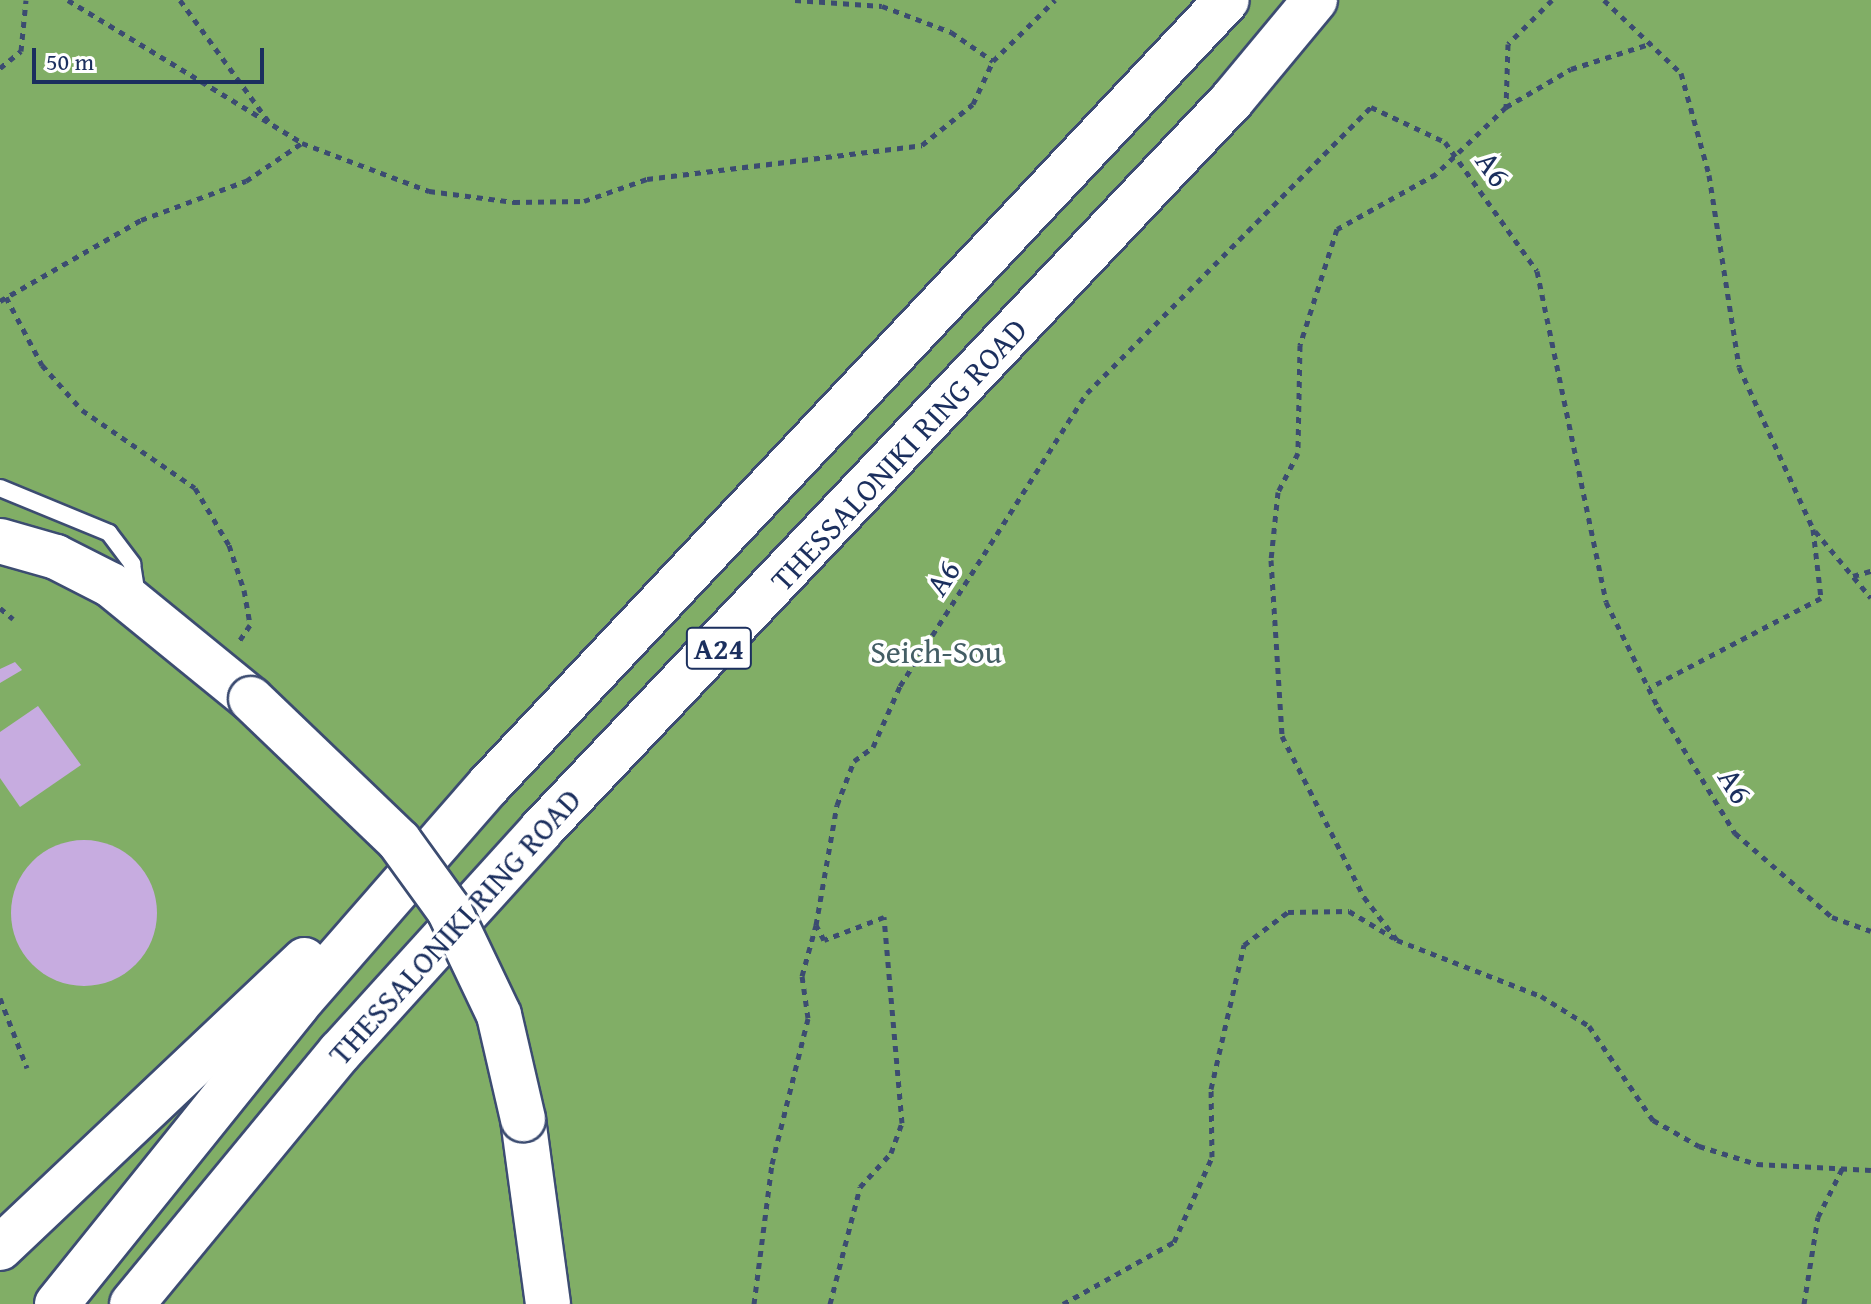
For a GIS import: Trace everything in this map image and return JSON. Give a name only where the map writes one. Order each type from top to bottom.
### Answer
[{"type":"main road","name":"THESSALONIKI RING ROAD","points":[[57,1304],[403,881],[1227,0]]},
{"type":"main road","name":"THESSALONIKI RING ROAD","points":[[132,1304],[340,1052],[531,842],[1232,100],[1315,0]]},
{"type":"main road","points":[[0,541],[82,567],[139,603],[235,685],[399,841],[449,910],[499,1015],[523,1119],[548,1304]]},
{"type":"main road","points":[[0,1248],[278,984],[403,881]]},
{"type":"lane","points":[[0,488],[109,533],[132,564],[139,603]]},
{"type":"path","points":[[0,68],[21,51],[26,0]]},
{"type":"path","points":[[68,0],[302,143],[429,191],[584,201],[647,179],[922,145],[973,104],[993,61],[1055,0]]},
{"type":"path","points":[[180,0],[271,125]]},
{"type":"path","points":[[795,0],[882,6],[951,32],[993,61]]},
{"type":"path","points":[[1506,107],[1508,44],[1552,0]]},
{"type":"path","points":[[1604,0],[1681,73],[1709,175],[1739,367],[1813,529],[1871,598]]},
{"type":"path","points":[[1397,940],[1364,897],[1282,736],[1271,560],[1278,492],[1298,453],[1300,345],[1337,229],[1455,156],[1506,107],[1571,69],[1652,43]]},
{"type":"path","name":"A6","points":[[816,925],[837,805],[854,761],[873,747],[900,686],[1087,393],[1371,107],[1445,142],[1537,271],[1606,602],[1649,688],[1735,833],[1832,917],[1871,931]]},
{"type":"path","points":[[0,301],[141,220],[246,181],[302,143]]},
{"type":"path","points":[[6,297],[17,327],[52,377],[124,445],[195,488],[229,545],[250,625],[235,685]]},
{"type":"path","points":[[1649,688],[1821,598],[1813,529]]},
{"type":"path","points":[[1852,576],[1871,571]]},
{"type":"path","points":[[0,608],[13,619]]},
{"type":"path","points":[[1063,1304],[1174,1242],[1212,1157],[1211,1089],[1244,945],[1288,912],[1349,911],[1397,940],[1541,996],[1589,1026],[1653,1120],[1699,1146],[1757,1164],[1871,1170]]},
{"type":"path","points":[[816,925],[824,940],[884,917],[885,974],[903,1081],[902,1123],[891,1153],[860,1187],[830,1304]]},
{"type":"path","points":[[754,1304],[772,1164],[808,1018],[804,960],[816,925]]},
{"type":"path","points":[[0,998],[27,1068]]},
{"type":"path","points":[[1804,1304],[1818,1217],[1843,1167]]},
{"type":"green space","name":"Seich-Sou","points":[[0,0],[1871,0],[1871,1304],[0,1304]]},
{"type":"building","points":[[15,662],[22,670],[0,683],[0,669]]},
{"type":"building","points":[[38,706],[81,765],[20,807],[0,778],[0,732]]},
{"type":"building","points":[[84,840],[112,845],[136,861],[152,885],[157,913],[152,941],[136,965],[112,981],[84,986],[56,981],[32,965],[16,941],[11,913],[16,885],[32,861],[56,845]]}]
